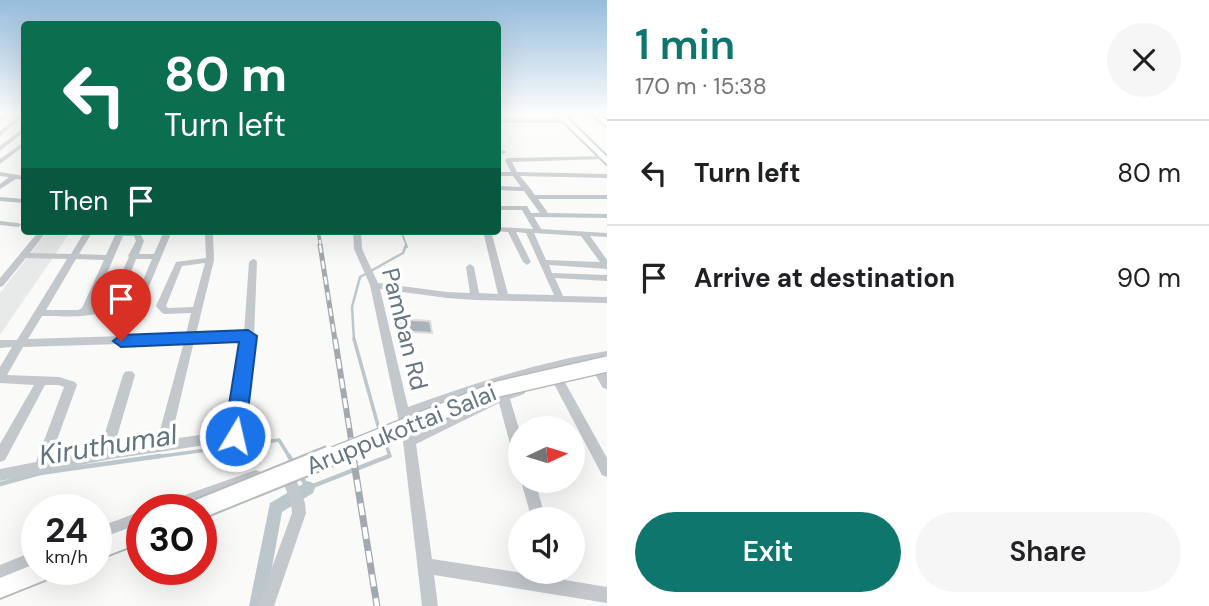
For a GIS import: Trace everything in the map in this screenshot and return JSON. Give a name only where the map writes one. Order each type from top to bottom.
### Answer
[{"type":"main road","points":[[588,142],[605,160]]},
{"type":"main road","name":"Aruppukottai Salai","points":[[217,502],[498,389],[604,368]]},
{"type":"main road","points":[[0,587],[21,576]]},
{"type":"main road","points":[[0,596],[21,581]]},
{"type":"street","points":[[0,162],[20,148]]},
{"type":"street","points":[[546,215],[515,174],[508,161],[510,159],[605,160]]},
{"type":"street","points":[[0,174],[21,177]]},
{"type":"street","points":[[501,174],[607,176]]},
{"type":"street","points":[[0,187],[15,176]]},
{"type":"street","points":[[501,188],[528,189]]},
{"type":"street","points":[[535,197],[607,197]]},
{"type":"street","points":[[0,199],[21,201]]},
{"type":"street","points":[[501,208],[524,208],[529,215],[542,262],[560,299]]},
{"type":"street","points":[[529,215],[607,216]]},
{"type":"street","points":[[0,223],[18,225]]},
{"type":"street","points":[[504,229],[607,235]]},
{"type":"street","points":[[504,229],[527,262]]},
{"type":"street","points":[[584,234],[606,266]]},
{"type":"street","points":[[0,284],[40,235]]},
{"type":"street","points":[[41,466],[71,389],[68,382],[0,378],[86,235]]},
{"type":"street","points":[[83,312],[88,307],[120,235]]},
{"type":"street","points":[[40,313],[105,309],[113,302],[141,241],[137,235]]},
{"type":"street","points":[[137,306],[166,235]]},
{"type":"street","points":[[163,444],[210,260],[209,235]]},
{"type":"street","name":"Pamban Rd","points":[[357,235],[358,249],[374,282],[409,441],[430,606]]},
{"type":"street","points":[[488,235],[504,298]]},
{"type":"street","points":[[24,255],[110,258]]},
{"type":"street","points":[[132,256],[158,257]]},
{"type":"street","points":[[198,310],[165,311],[161,306],[179,264],[210,260]]},
{"type":"street","points":[[0,475],[163,444],[235,436],[248,336],[253,262]]},
{"type":"street","points":[[542,262],[606,266]]},
{"type":"street","points":[[470,267],[475,297]]},
{"type":"street","points":[[548,275],[607,278]]},
{"type":"street","points":[[374,282],[475,297],[607,300]]},
{"type":"street","points":[[0,344],[248,336]]},
{"type":"street","points":[[403,414],[503,378],[564,361],[607,355]]},
{"type":"street","points":[[409,441],[503,396],[558,380],[604,368],[607,385]]},
{"type":"street","points":[[105,454],[129,375]]},
{"type":"street","points":[[0,456],[42,380]]},
{"type":"street","points":[[558,380],[607,471]]},
{"type":"street","points":[[503,396],[509,416]]},
{"type":"street","points":[[207,494],[280,467],[286,471],[299,503],[299,513],[266,606]]},
{"type":"street","points":[[425,566],[508,575]]},
{"type":"street","points":[[0,573],[21,570]]},
{"type":"street","points":[[570,584],[607,595]]},
{"type":"shaded area","points":[[45,235],[68,235],[0,335],[0,293]]},
{"type":"building","points":[[395,319],[430,321],[432,333],[396,331]]},
{"type":"waterway","name":"Kiruthumal","points":[[402,235],[407,247]]},
{"type":"waterway","name":"Kiruthumal","points":[[354,340],[352,307],[360,277],[403,253],[406,245]]},
{"type":"waterway","name":"Kiruthumal","points":[[354,339],[379,429]]},
{"type":"waterway","name":"Kiruthumal","points":[[148,458],[279,440],[290,458]]},
{"type":"waterway","name":"Kiruthumal","points":[[385,442],[390,456],[385,458]]},
{"type":"waterway","name":"Kiruthumal","points":[[0,484],[40,473],[160,456]]},
{"type":"waterway","name":"Kiruthumal","points":[[289,456],[293,463]]},
{"type":"waterway","name":"Kiruthumal","points":[[300,475],[308,488],[389,456]]},
{"type":"waterway","points":[[257,606],[275,508],[308,488]]},
{"type":"railway","points":[[319,235],[321,247]]},
{"type":"railway","points":[[320,245],[335,340]]},
{"type":"railway","points":[[335,339],[354,458]]},
{"type":"railway","points":[[353,456],[377,606]]},
{"type":"route","points":[[121,341],[248,336],[247,362],[235,436]]}]
